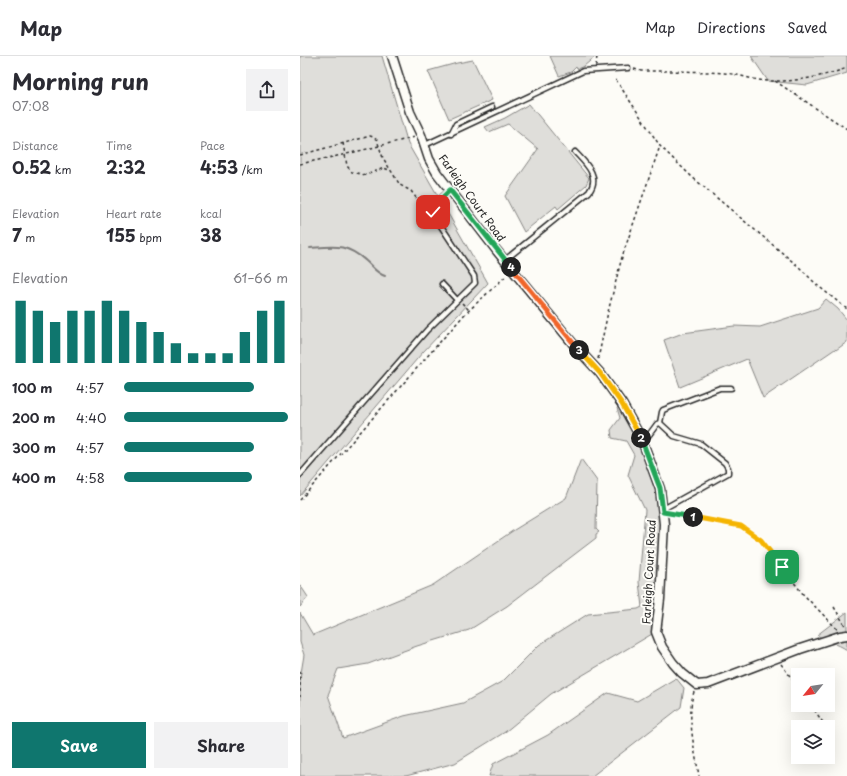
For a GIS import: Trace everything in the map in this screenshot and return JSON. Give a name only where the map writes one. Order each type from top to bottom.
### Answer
[{"type":"street","name":"Farleigh Court Road","points":[[392,56],[410,112],[432,164],[450,190],[513,270],[575,346],[596,368],[622,404],[643,443],[660,488],[664,524],[660,599],[656,632],[662,647],[673,663],[682,673],[697,685]]},
{"type":"street","points":[[697,685],[708,684],[846,633]]},
{"type":"lane","points":[[425,145],[583,71],[628,68]]},
{"type":"lane","points":[[451,134],[456,124],[492,108]]},
{"type":"lane","points":[[505,260],[589,192],[593,186],[593,176],[587,164],[575,152]]},
{"type":"lane","points":[[300,475],[427,330],[475,283],[474,276],[433,212],[436,204],[450,190]]},
{"type":"lane","points":[[442,284],[457,300]]},
{"type":"lane","points":[[643,443],[657,424],[660,423],[663,410],[720,388],[731,388]]},
{"type":"lane","points":[[660,423],[674,436],[700,444],[725,463],[729,470],[663,510]]},
{"type":"path","points":[[596,70],[597,56]]},
{"type":"path","points":[[628,68],[641,71],[700,71],[736,74],[768,81],[807,79],[834,73],[847,68]]},
{"type":"path","points":[[616,80],[660,146],[692,177],[847,309]]},
{"type":"path","points":[[775,81],[847,129]]},
{"type":"path","points":[[300,164],[421,135]]},
{"type":"path","points":[[300,155],[370,136],[374,137],[377,140],[383,158],[400,185],[411,191],[423,207],[433,212]]},
{"type":"path","points":[[343,143],[347,166],[352,172],[366,175],[384,168],[391,171]]},
{"type":"path","points":[[596,368],[622,257],[660,146]]},
{"type":"path","points":[[300,500],[413,371],[469,310],[513,270]]},
{"type":"path","points":[[457,300],[469,310]]},
{"type":"path","points":[[663,510],[741,526],[761,540],[804,594],[846,633]]},
{"type":"path","points":[[834,608],[846,633]]},
{"type":"path","points":[[778,657],[791,677]]},
{"type":"path","points":[[300,672],[300,697]]},
{"type":"path","points":[[697,685],[691,700],[691,722],[699,776]]},
{"type":"shaded area","points":[[300,56],[382,56],[408,144],[488,283],[423,352],[300,496]]},
{"type":"shaded area","points":[[550,56],[596,56],[584,66],[577,69],[576,67],[571,72],[559,76]]},
{"type":"shaded area","points":[[751,56],[847,56],[847,73],[807,85],[768,81]]},
{"type":"shaded area","points":[[473,60],[492,100],[449,119],[428,71]]},
{"type":"shaded area","points":[[529,104],[589,178],[586,185],[558,209],[556,206],[524,232],[505,196],[538,149],[508,124],[489,132],[485,127],[505,118]]},
{"type":"shaded area","points":[[826,299],[838,309],[847,320],[847,342],[763,398],[747,359],[680,387],[664,340],[683,333],[734,326],[760,327],[818,308]]},
{"type":"shaded area","points":[[620,405],[645,454],[655,485],[659,508],[661,524],[660,557],[652,634],[551,694],[505,732],[455,763],[406,776],[300,776],[300,679],[304,655],[300,642],[300,613],[313,635],[433,585],[514,530],[566,498],[581,459],[597,481],[596,529],[599,532],[596,534],[596,538],[507,606],[469,630],[417,646],[368,664],[338,669],[328,695],[343,738],[404,716],[463,703],[503,681],[539,645],[588,614],[638,609],[642,607],[639,582],[645,510],[628,475],[634,455],[626,441],[612,438],[611,430],[620,418],[617,408]]},
{"type":"shaded area","points":[[300,585],[308,597],[300,607]]},
{"type":"shaded area","points":[[847,612],[847,650],[817,635]]},
{"type":"shaded area","points":[[676,678],[684,688],[681,707],[592,776],[489,776],[493,764],[548,735],[608,693],[637,701]]},
{"type":"waterway","points":[[310,248],[333,246],[346,248],[359,255],[377,272],[385,276]]},
{"type":"route","points":[[433,212],[436,204],[450,190],[547,312],[600,373],[622,404],[642,440],[660,488],[663,512],[741,526],[761,540],[782,567]]}]
